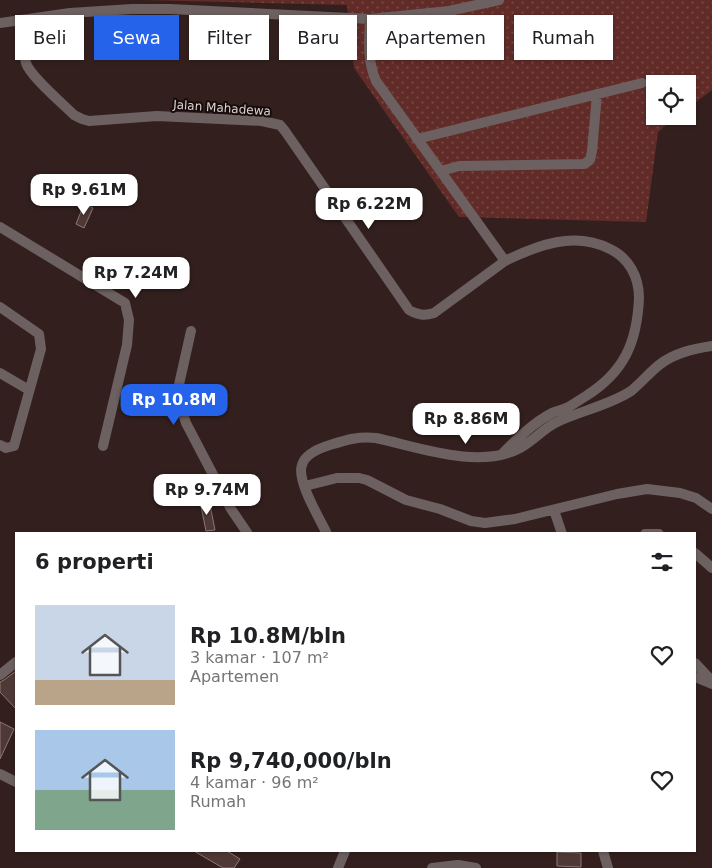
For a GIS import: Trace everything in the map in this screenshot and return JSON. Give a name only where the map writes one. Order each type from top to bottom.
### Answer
[{"type":"street","points":[[410,15],[449,11],[499,0]]},
{"type":"street","points":[[63,15],[132,9],[170,9],[367,19]]},
{"type":"street","points":[[0,23],[15,21]]},
{"type":"street","name":"Jalan Mahadewa","points":[[26,60],[32,73],[74,115],[82,119],[98,121],[157,116],[262,121],[280,125],[409,310],[417,315],[425,316],[434,313],[505,261]]},
{"type":"street","points":[[369,60],[376,81],[505,261],[531,248],[565,240],[595,243],[609,248],[628,262],[634,272],[639,294],[637,323],[630,349],[615,372],[596,390],[567,408],[552,413],[536,424],[520,436],[500,456]]},
{"type":"street","points":[[417,140],[642,83]]},
{"type":"street","points":[[441,171],[459,166],[584,164],[590,160],[592,151],[597,94]]},
{"type":"street","points":[[0,227],[125,304],[129,320],[127,345],[103,446]]},
{"type":"street","points":[[0,308],[39,334],[41,349],[14,446],[6,448],[0,445]]},
{"type":"street","points":[[190,331],[178,389],[179,401],[186,423],[231,509],[247,532]]},
{"type":"street","points":[[326,532],[305,486],[301,470],[304,461],[316,451],[353,437],[376,438],[457,456],[478,458],[500,456],[520,449],[556,423],[630,391],[659,365],[670,358],[690,350],[712,346]]},
{"type":"street","points":[[0,373],[29,390]]},
{"type":"street","points":[[305,486],[337,478],[359,478],[406,500],[440,509],[470,521],[480,522],[500,522],[617,494],[647,490],[680,493],[696,498],[712,509]]},
{"type":"street","points":[[554,510],[561,532]]},
{"type":"street","points":[[479,532],[480,522]]},
{"type":"street","points":[[696,554],[712,568]]},
{"type":"street","points":[[0,675],[15,663]]},
{"type":"street","points":[[696,664],[712,683]]},
{"type":"street","points":[[696,677],[712,683]]},
{"type":"street","points":[[0,774],[15,782]]},
{"type":"street","points":[[338,868],[345,852]]},
{"type":"street","points":[[603,852],[608,868]]},
{"type":"street","points":[[432,868],[445,865],[476,868]]},
{"type":"shaded area","points":[[143,0],[712,0],[712,90],[696,102],[696,75],[646,75],[646,125],[666,125],[658,132],[646,222],[459,217],[354,68],[353,60],[357,60],[357,15],[348,15],[347,5]]},
{"type":"building","points":[[84,204],[93,208],[84,228],[76,224]]},
{"type":"building","points":[[209,500],[215,530],[206,531],[200,501]]},
{"type":"building","points":[[15,672],[15,708],[0,692],[0,682]]},
{"type":"building","points":[[0,722],[14,729],[0,759]]},
{"type":"building","points":[[196,852],[229,852],[240,859],[234,868],[223,868]]},
{"type":"building","points":[[557,852],[581,853],[581,867],[557,866]]}]
